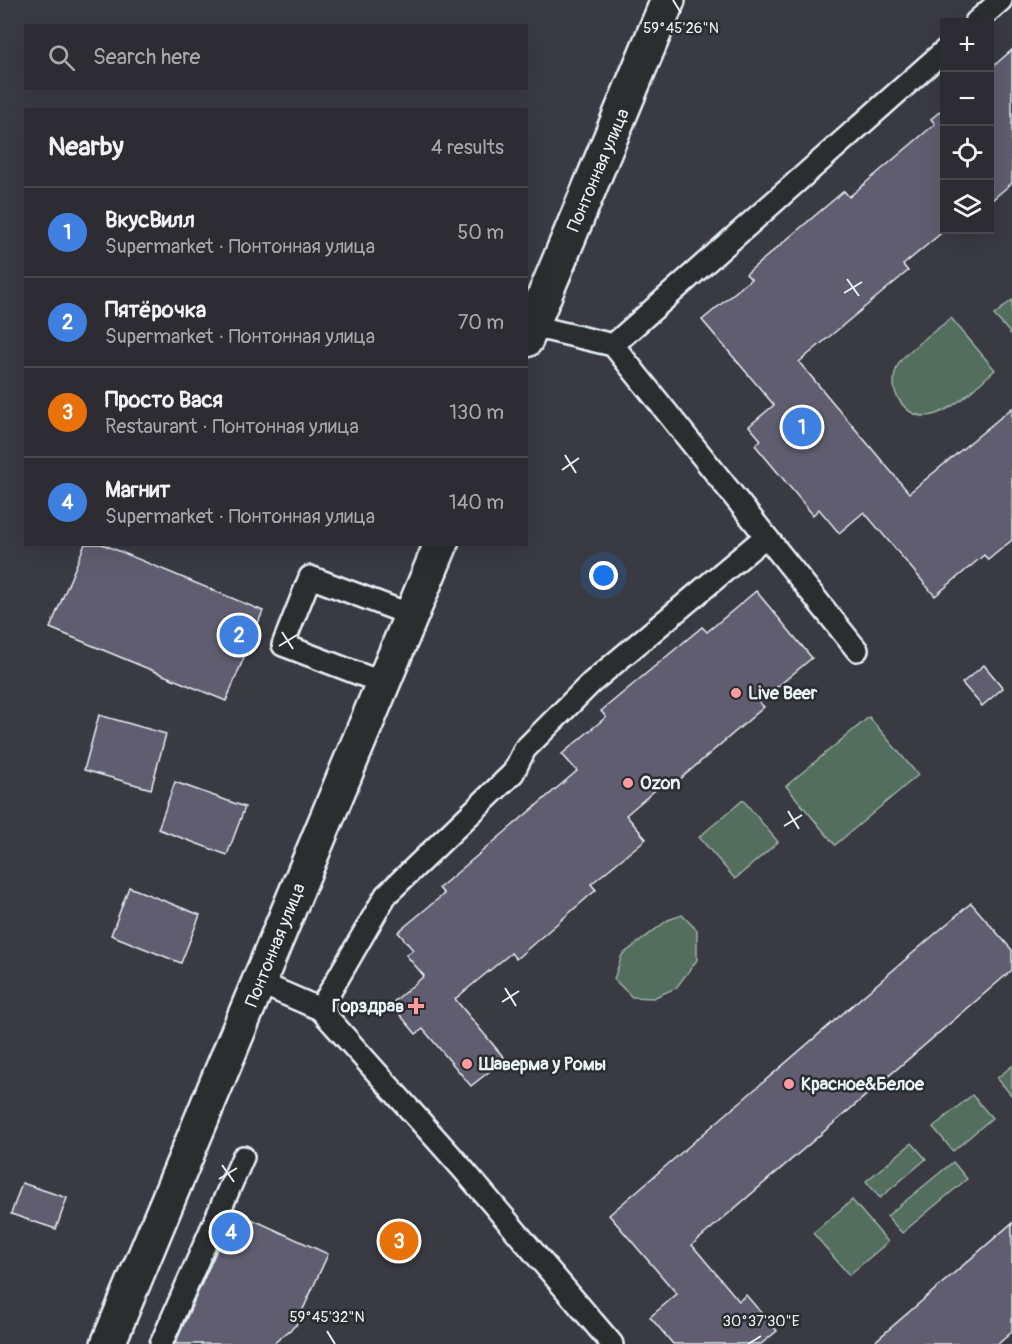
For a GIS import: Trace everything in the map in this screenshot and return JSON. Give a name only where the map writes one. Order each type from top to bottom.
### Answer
[{"type":"street","name":"Понтонная улица","points":[[529,333],[668,0]]},
{"type":"street","name":"Понтонная улица","points":[[108,1344],[440,546]]},
{"type":"lane","points":[[981,18],[1001,0]]},
{"type":"lane","points":[[613,345],[940,55]]},
{"type":"lane","points":[[529,333],[613,345],[857,650]]},
{"type":"lane","points":[[320,1009],[386,895],[513,773],[525,749],[591,683],[765,537]]},
{"type":"lane","points":[[383,683],[283,645],[310,577],[411,615]]},
{"type":"lane","points":[[260,983],[320,1009],[462,1168],[612,1344]]},
{"type":"lane","points":[[161,1344],[243,1157]]},
{"type":"green space","points":[[1012,300],[1012,335],[994,315]]},
{"type":"green space","points":[[951,318],[995,370],[948,409],[934,415],[921,416],[909,411],[898,398],[894,385],[895,372],[909,351]]},
{"type":"green space","points":[[869,717],[918,775],[835,845],[786,786]]},
{"type":"green space","points":[[743,800],[778,842],[735,879],[699,837]]},
{"type":"green space","points":[[682,915],[697,930],[697,960],[676,988],[653,998],[632,997],[614,979],[622,955],[668,920]]},
{"type":"green space","points":[[1012,1066],[1012,1096],[997,1078]]},
{"type":"green space","points":[[972,1095],[992,1118],[953,1151],[933,1127]]},
{"type":"green space","points":[[912,1143],[926,1159],[880,1198],[866,1181]]},
{"type":"green space","points":[[953,1162],[967,1179],[902,1233],[887,1216]]},
{"type":"green space","points":[[852,1200],[888,1242],[849,1275],[813,1233]]},
{"type":"building","points":[[1012,50],[1012,183],[994,198],[994,72],[994,66]]},
{"type":"building","points":[[940,111],[940,234],[903,265],[908,271],[799,362],[909,493],[1012,408],[1012,540],[988,560],[984,555],[935,596],[864,512],[839,533],[819,509],[813,515],[755,445],[761,440],[749,426],[774,405],[702,320],[751,279],[746,274],[844,191],[849,197],[935,124],[931,119]]},
{"type":"building","points":[[84,546],[107,546],[263,611],[226,701],[50,628]]},
{"type":"building","points":[[756,591],[812,658],[759,702],[764,707],[672,786],[667,780],[626,815],[646,839],[591,884],[596,890],[516,959],[511,953],[455,999],[505,1059],[471,1086],[423,1029],[416,1034],[391,1004],[424,976],[406,955],[413,950],[398,932],[444,894],[439,888],[577,771],[562,754],[606,717],[601,711],[702,627],[707,632]]},
{"type":"building","points":[[984,665],[1003,688],[982,706],[962,683]]},
{"type":"building","points":[[99,715],[166,734],[151,789],[84,770]]},
{"type":"building","points":[[175,782],[245,807],[227,855],[158,829]]},
{"type":"building","points":[[129,887],[200,915],[181,963],[111,935]]},
{"type":"building","points":[[971,903],[1012,950],[1012,970],[692,1245],[739,1301],[746,1295],[777,1331],[761,1344],[673,1344],[650,1317],[677,1294],[609,1215]]},
{"type":"building","points":[[22,1183],[67,1198],[56,1229],[11,1214]]},
{"type":"building","points":[[234,1211],[328,1254],[296,1325],[273,1344],[175,1344]]},
{"type":"building","points":[[1012,1223],[1012,1332],[998,1344],[872,1344]]},
{"type":"place","name":"ВкусВилл","points":[[802,427]]},
{"type":"place","name":"Пятёрочка","points":[[239,635]]},
{"type":"place","name":"Live Beer","points":[[736,693]]},
{"type":"place","name":"Ozon","points":[[628,783]]},
{"type":"place","name":"Горздрав","points":[[416,1006]]},
{"type":"place","name":"Шаверма у Ромы","points":[[467,1064]]},
{"type":"place","name":"Красное&Белое","points":[[789,1084]]},
{"type":"place","name":"Магнит","points":[[231,1232]]},
{"type":"place","name":"Просто Вася","points":[[399,1241]]}]
